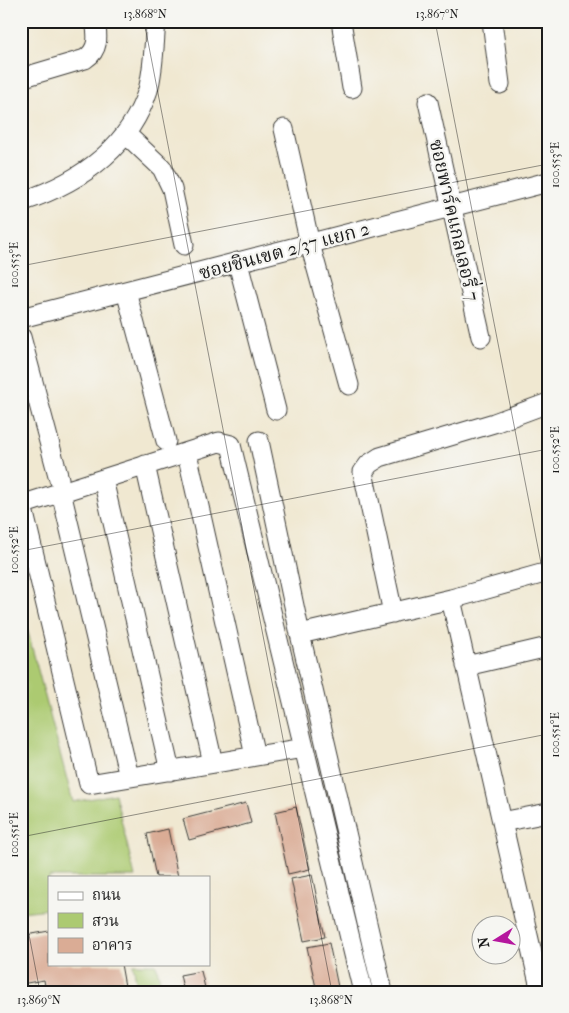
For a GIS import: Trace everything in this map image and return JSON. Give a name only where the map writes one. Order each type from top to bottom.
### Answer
[{"type":"street","points":[[21,78],[85,59],[93,54],[98,41],[95,21]]},
{"type":"street","points":[[21,202],[52,192],[73,181],[98,164],[126,134],[140,113],[149,88],[156,21]]},
{"type":"street","points":[[341,21],[352,88]]},
{"type":"street","points":[[492,21],[500,84]]},
{"type":"street","name":"ซอยพาร์คแกลเลอรี่ 7","points":[[428,102],[481,337]]},
{"type":"street","points":[[284,129],[310,244],[349,385]]},
{"type":"street","points":[[126,134],[162,168],[172,189],[184,245]]},
{"type":"street","name":"ซอยชินเขต 2/37 แยก 2","points":[[21,318],[548,182]]},
{"type":"street","points":[[238,263],[276,410]]},
{"type":"street","points":[[126,291],[166,440]]},
{"type":"street","points":[[21,337],[60,486],[129,777]]},
{"type":"street","points":[[394,613],[363,472],[369,464],[380,457],[494,423],[548,403]]},
{"type":"street","points":[[259,441],[300,634],[383,992]]},
{"type":"street","points":[[304,748],[88,784],[21,505],[60,486],[104,479],[219,442],[231,445],[363,992]]},
{"type":"street","points":[[186,452],[256,756]]},
{"type":"street","points":[[145,465],[213,763]]},
{"type":"street","points":[[104,479],[170,771]]},
{"type":"street","points":[[300,634],[451,599],[548,572]]},
{"type":"street","points":[[451,599],[541,992]]},
{"type":"street","points":[[466,666],[548,647]]},
{"type":"street","points":[[502,822],[548,813]]},
{"type":"green space","points":[[21,606],[73,802],[115,794],[135,876],[48,876],[48,909],[21,912]]},
{"type":"green space","points":[[133,966],[156,966],[163,992],[138,992]]},
{"type":"building","points":[[246,803],[251,823],[189,840],[183,819]]},
{"type":"building","points":[[296,807],[310,869],[288,874],[275,812]]},
{"type":"building","points":[[168,829],[178,876],[156,876],[147,834]]},
{"type":"building","points":[[312,875],[325,937],[304,941],[291,879]]},
{"type":"building","points":[[48,931],[48,966],[121,966],[126,992],[46,992],[44,980],[21,984],[21,936]]},
{"type":"building","points":[[329,943],[339,992],[317,992],[307,947]]},
{"type":"building","points":[[201,971],[206,992],[184,992],[180,975]]}]
